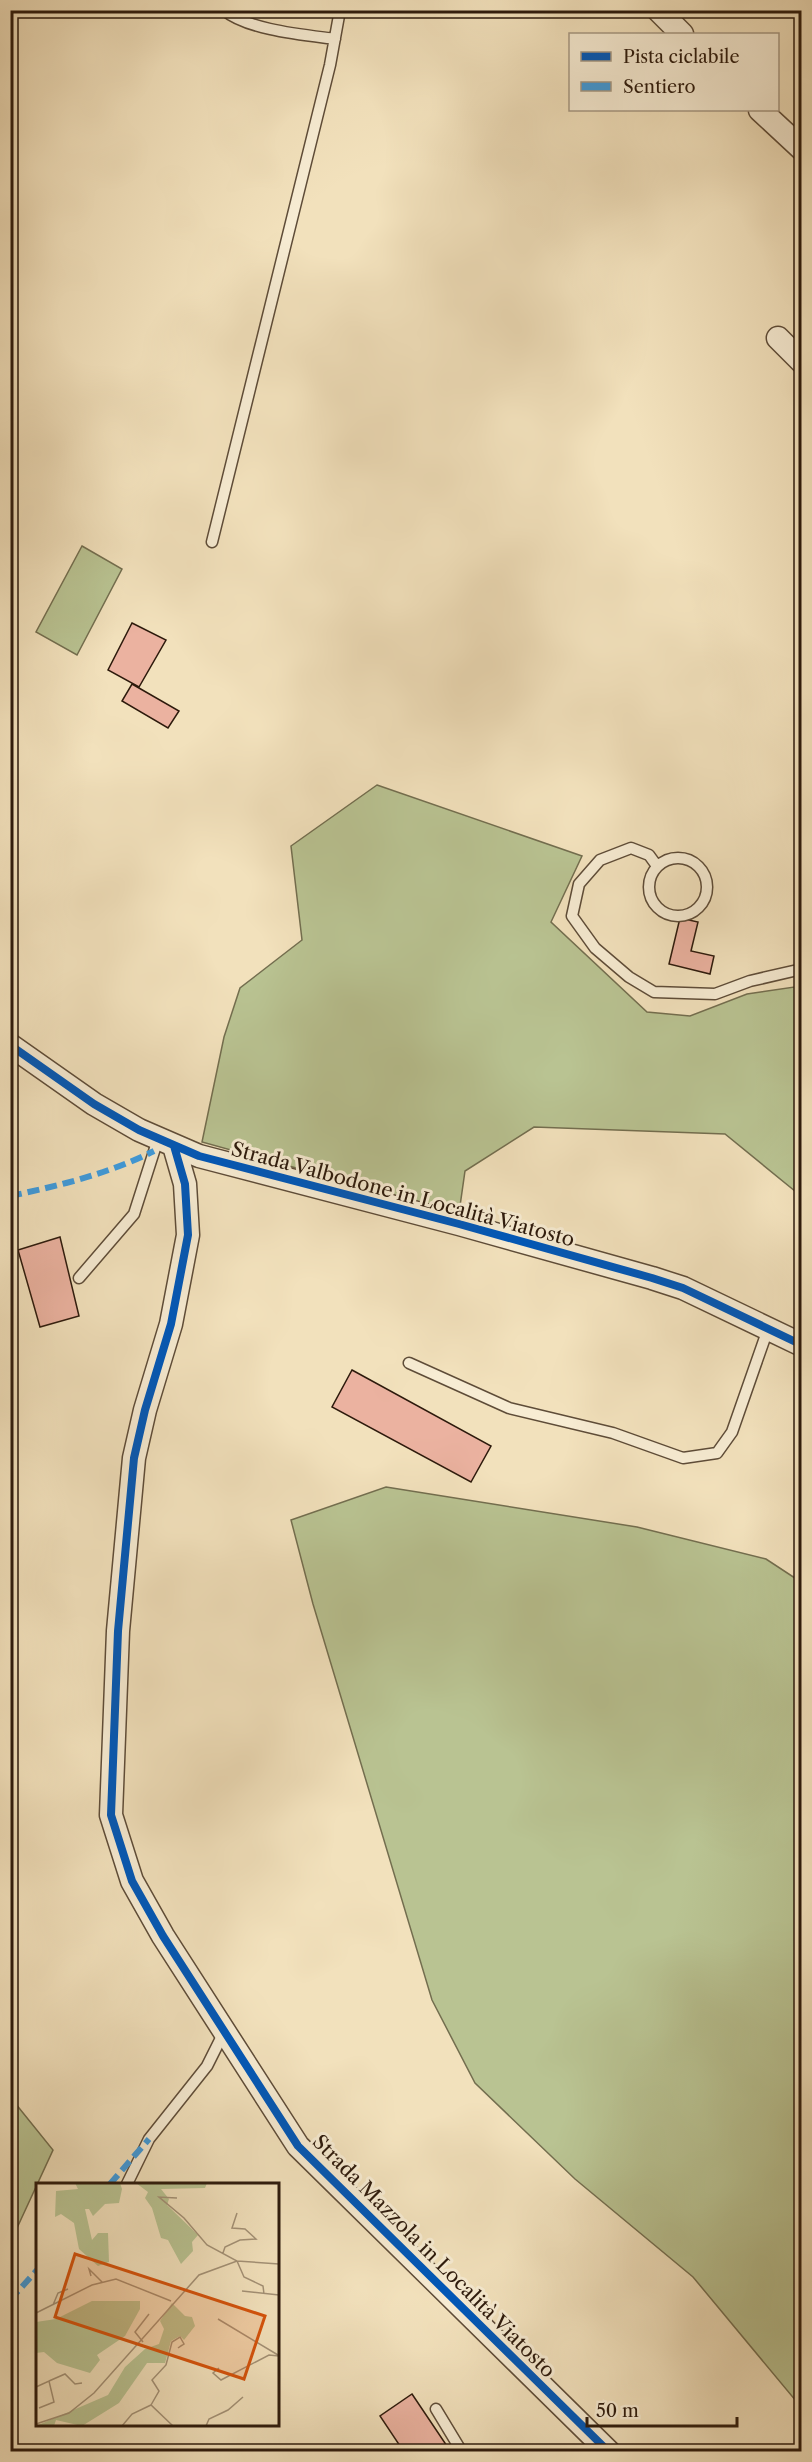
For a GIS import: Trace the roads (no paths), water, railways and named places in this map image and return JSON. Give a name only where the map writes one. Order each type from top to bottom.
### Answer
[{"type":"street","points":[[658,10],[681,33]]},
{"type":"street","points":[[761,111],[801,149]]},
{"type":"street","points":[[778,338],[801,362]]},
{"type":"street","name":"Strada Valbodone in Località Viatosto","points":[[10,1045],[94,1104],[166,1143],[199,1156],[459,1224],[683,1288],[801,1345]]},
{"type":"street","name":"Strada Mazzola in Località Viatosto","points":[[166,1143],[185,1185],[188,1235],[171,1324],[145,1410],[134,1458],[118,1631],[111,1815],[132,1881],[163,1936],[298,2146],[609,2451]]},
{"type":"lane","points":[[224,10],[231,16],[276,30],[335,39]]},
{"type":"lane","points":[[212,542],[335,39],[340,10]]},
{"type":"lane","points":[[657,866],[649,855],[631,848],[600,860],[579,884],[572,916],[594,948],[629,977],[654,992],[715,994],[750,981],[801,969]]},
{"type":"lane","points":[[676,857],[696,863],[707,880],[705,900],[691,915],[670,916],[654,904],[648,884],[657,866],[676,857]]},
{"type":"lane","points":[[80,1278],[134,1214],[166,1143]]},
{"type":"lane","points":[[409,1363],[509,1408],[613,1433],[683,1458],[717,1453],[732,1432],[768,1329]]},
{"type":"lane","points":[[127,2183],[149,2139],[207,2066],[224,2031]]},
{"type":"lane","points":[[436,2409],[462,2451]]}]
